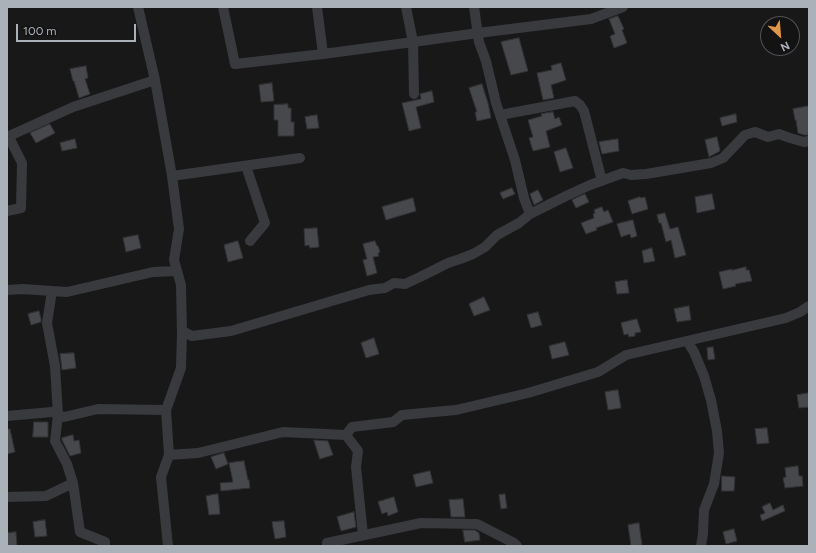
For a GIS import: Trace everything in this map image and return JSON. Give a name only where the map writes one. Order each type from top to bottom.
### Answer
[{"type":"street","points":[[138,7],[155,80],[172,176],[179,229],[174,260],[181,284],[182,331],[180,368],[166,410],[169,455],[161,476],[168,546]]},
{"type":"street","points":[[223,7],[235,64],[591,19],[623,7]]},
{"type":"street","points":[[317,7],[323,54]]},
{"type":"street","points":[[406,7],[413,42],[414,94]]},
{"type":"street","points":[[474,7],[479,42],[486,61],[496,103],[515,160],[524,198],[530,214]]},
{"type":"street","points":[[7,211],[21,208],[22,163],[8,137],[73,107],[155,80]]},
{"type":"street","points":[[500,115],[575,101],[584,111],[602,180]]},
{"type":"street","points":[[182,331],[192,336],[231,331],[369,290],[385,288],[394,283],[405,284],[448,262],[473,254],[484,247],[497,235],[519,223],[530,214],[602,180],[623,173],[631,175],[646,174],[711,163],[723,158],[745,135],[754,132],[768,137],[779,134],[804,142],[809,141]]},
{"type":"street","points":[[172,176],[300,158]]},
{"type":"street","points":[[246,166],[265,223],[250,240]]},
{"type":"street","points":[[7,290],[23,288],[67,292],[153,272],[177,271]]},
{"type":"street","points":[[52,291],[48,323],[55,366],[58,415],[55,441],[67,464],[73,483],[80,532],[105,542],[105,546]]},
{"type":"street","points":[[346,435],[352,427],[393,422],[402,415],[456,410],[528,392],[598,372],[626,355],[786,318],[809,306]]},
{"type":"street","points":[[687,341],[694,352],[704,376],[712,400],[717,431],[718,453],[714,484],[704,510],[701,546]]},
{"type":"street","points":[[7,416],[52,412],[64,417],[98,409],[166,410]]},
{"type":"street","points":[[169,455],[198,453],[283,432],[346,435]]},
{"type":"street","points":[[346,435],[358,451],[356,467],[362,535]]},
{"type":"street","points":[[7,497],[46,496],[73,483]]},
{"type":"street","points":[[327,546],[327,543],[421,523],[477,524],[517,546]]},
{"type":"building","points":[[618,16],[624,29],[622,30],[627,43],[614,48],[610,36],[615,34],[609,19]]},
{"type":"building","points":[[519,38],[528,71],[511,75],[501,42]]},
{"type":"building","points":[[561,63],[566,80],[551,85],[554,98],[543,100],[537,73],[552,70],[551,66]]},
{"type":"building","points":[[86,66],[88,78],[85,79],[90,94],[79,98],[70,69]]},
{"type":"building","points":[[272,83],[274,101],[261,102],[259,85]]},
{"type":"building","points":[[482,84],[491,118],[477,121],[475,112],[477,112],[469,88]]},
{"type":"building","points":[[432,91],[434,102],[416,107],[421,128],[409,131],[402,103],[421,99],[420,94]]},
{"type":"building","points":[[288,104],[288,108],[291,108],[291,122],[294,122],[294,136],[278,136],[278,120],[274,120],[274,105]]},
{"type":"building","points":[[809,106],[809,135],[804,135],[798,133],[793,109]]},
{"type":"building","points":[[553,112],[555,119],[559,117],[562,125],[546,131],[550,147],[533,151],[529,138],[533,137],[528,120],[542,116],[541,114]]},
{"type":"building","points":[[736,114],[737,122],[722,126],[720,118]]},
{"type":"building","points":[[317,115],[319,128],[307,129],[305,117]]},
{"type":"building","points":[[50,124],[55,133],[36,143],[30,133]]},
{"type":"building","points":[[717,137],[720,151],[709,157],[705,140]]},
{"type":"building","points":[[75,139],[77,148],[62,151],[60,143]]},
{"type":"building","points":[[618,139],[619,151],[602,154],[599,142]]},
{"type":"building","points":[[566,148],[573,168],[560,172],[554,152]]},
{"type":"building","points":[[512,188],[515,194],[503,199],[500,193]]},
{"type":"building","points":[[538,190],[543,200],[534,205],[530,194]]},
{"type":"building","points":[[585,194],[589,202],[576,208],[572,200]]},
{"type":"building","points":[[712,194],[715,209],[697,213],[695,197]]},
{"type":"building","points":[[645,197],[648,209],[632,214],[628,201]]},
{"type":"building","points":[[413,198],[416,211],[386,220],[382,207]]},
{"type":"building","points":[[602,207],[604,212],[608,210],[613,222],[596,228],[597,230],[586,234],[581,223],[594,218],[594,210]]},
{"type":"building","points":[[665,213],[670,229],[678,227],[686,255],[675,258],[671,240],[666,242],[661,223],[659,223],[657,215]]},
{"type":"building","points":[[633,220],[637,236],[631,238],[630,234],[621,237],[617,224]]},
{"type":"building","points":[[317,228],[319,247],[310,248],[309,245],[305,246],[304,229]]},
{"type":"building","points":[[138,235],[141,248],[126,252],[123,238]]},
{"type":"building","points":[[238,241],[243,258],[228,262],[224,245]]},
{"type":"building","points":[[375,241],[380,252],[378,253],[379,256],[373,257],[377,273],[367,276],[363,260],[367,259],[363,244]]},
{"type":"building","points":[[652,248],[655,261],[644,263],[642,251]]},
{"type":"building","points":[[746,267],[746,270],[749,270],[752,281],[735,284],[736,286],[723,289],[719,272]]},
{"type":"building","points":[[627,280],[629,293],[617,294],[615,282]]},
{"type":"building","points":[[484,297],[490,310],[474,316],[469,304]]},
{"type":"building","points":[[689,306],[691,320],[677,322],[674,309]]},
{"type":"building","points":[[39,311],[41,322],[31,325],[28,314]]},
{"type":"building","points":[[538,312],[542,325],[531,328],[527,315]]},
{"type":"building","points":[[637,319],[641,332],[635,333],[635,336],[629,337],[628,334],[624,335],[621,323]]},
{"type":"building","points":[[374,338],[379,354],[366,358],[361,343]]},
{"type":"building","points":[[565,342],[569,355],[552,359],[549,346]]},
{"type":"building","points":[[713,347],[715,359],[708,360],[707,348]]},
{"type":"building","points":[[74,353],[76,368],[62,370],[60,354]]},
{"type":"building","points":[[618,390],[621,408],[608,410],[605,392]]},
{"type":"building","points":[[809,393],[809,407],[799,408],[797,395]]},
{"type":"building","points":[[34,422],[48,422],[48,437],[33,437]]},
{"type":"building","points":[[767,428],[769,443],[757,444],[755,429]]},
{"type":"building","points":[[7,429],[10,429],[15,452],[7,454]]},
{"type":"building","points":[[73,435],[74,441],[79,440],[81,453],[70,456],[62,438]]},
{"type":"building","points":[[314,440],[328,441],[333,455],[320,459]]},
{"type":"building","points":[[224,453],[228,464],[216,469],[211,457]]},
{"type":"building","points":[[244,461],[250,488],[221,491],[220,483],[233,482],[229,463]]},
{"type":"building","points":[[798,466],[799,476],[802,476],[803,486],[785,488],[783,478],[786,477],[785,468]]},
{"type":"building","points":[[430,471],[433,483],[416,487],[413,475]]},
{"type":"building","points":[[722,476],[735,477],[734,491],[722,491]]},
{"type":"building","points":[[218,494],[220,514],[209,515],[206,496]]},
{"type":"building","points":[[505,494],[507,508],[501,509],[499,495]]},
{"type":"building","points":[[394,497],[398,512],[388,516],[387,512],[382,514],[378,502]]},
{"type":"building","points":[[463,499],[465,517],[451,517],[449,500]]},
{"type":"building","points":[[770,503],[773,510],[783,505],[785,511],[762,521],[760,515],[765,513],[762,507]]},
{"type":"building","points":[[354,512],[356,527],[341,531],[337,517]]},
{"type":"building","points":[[45,520],[47,536],[35,537],[33,522]]},
{"type":"building","points":[[284,521],[286,537],[275,539],[272,522]]},
{"type":"building","points":[[639,523],[642,545],[631,546],[628,525]]},
{"type":"building","points":[[734,529],[737,541],[726,544],[723,532]]},
{"type":"building","points":[[463,530],[475,530],[479,533],[480,540],[465,542]]},
{"type":"building","points":[[16,532],[17,546],[7,546],[7,533]]}]
